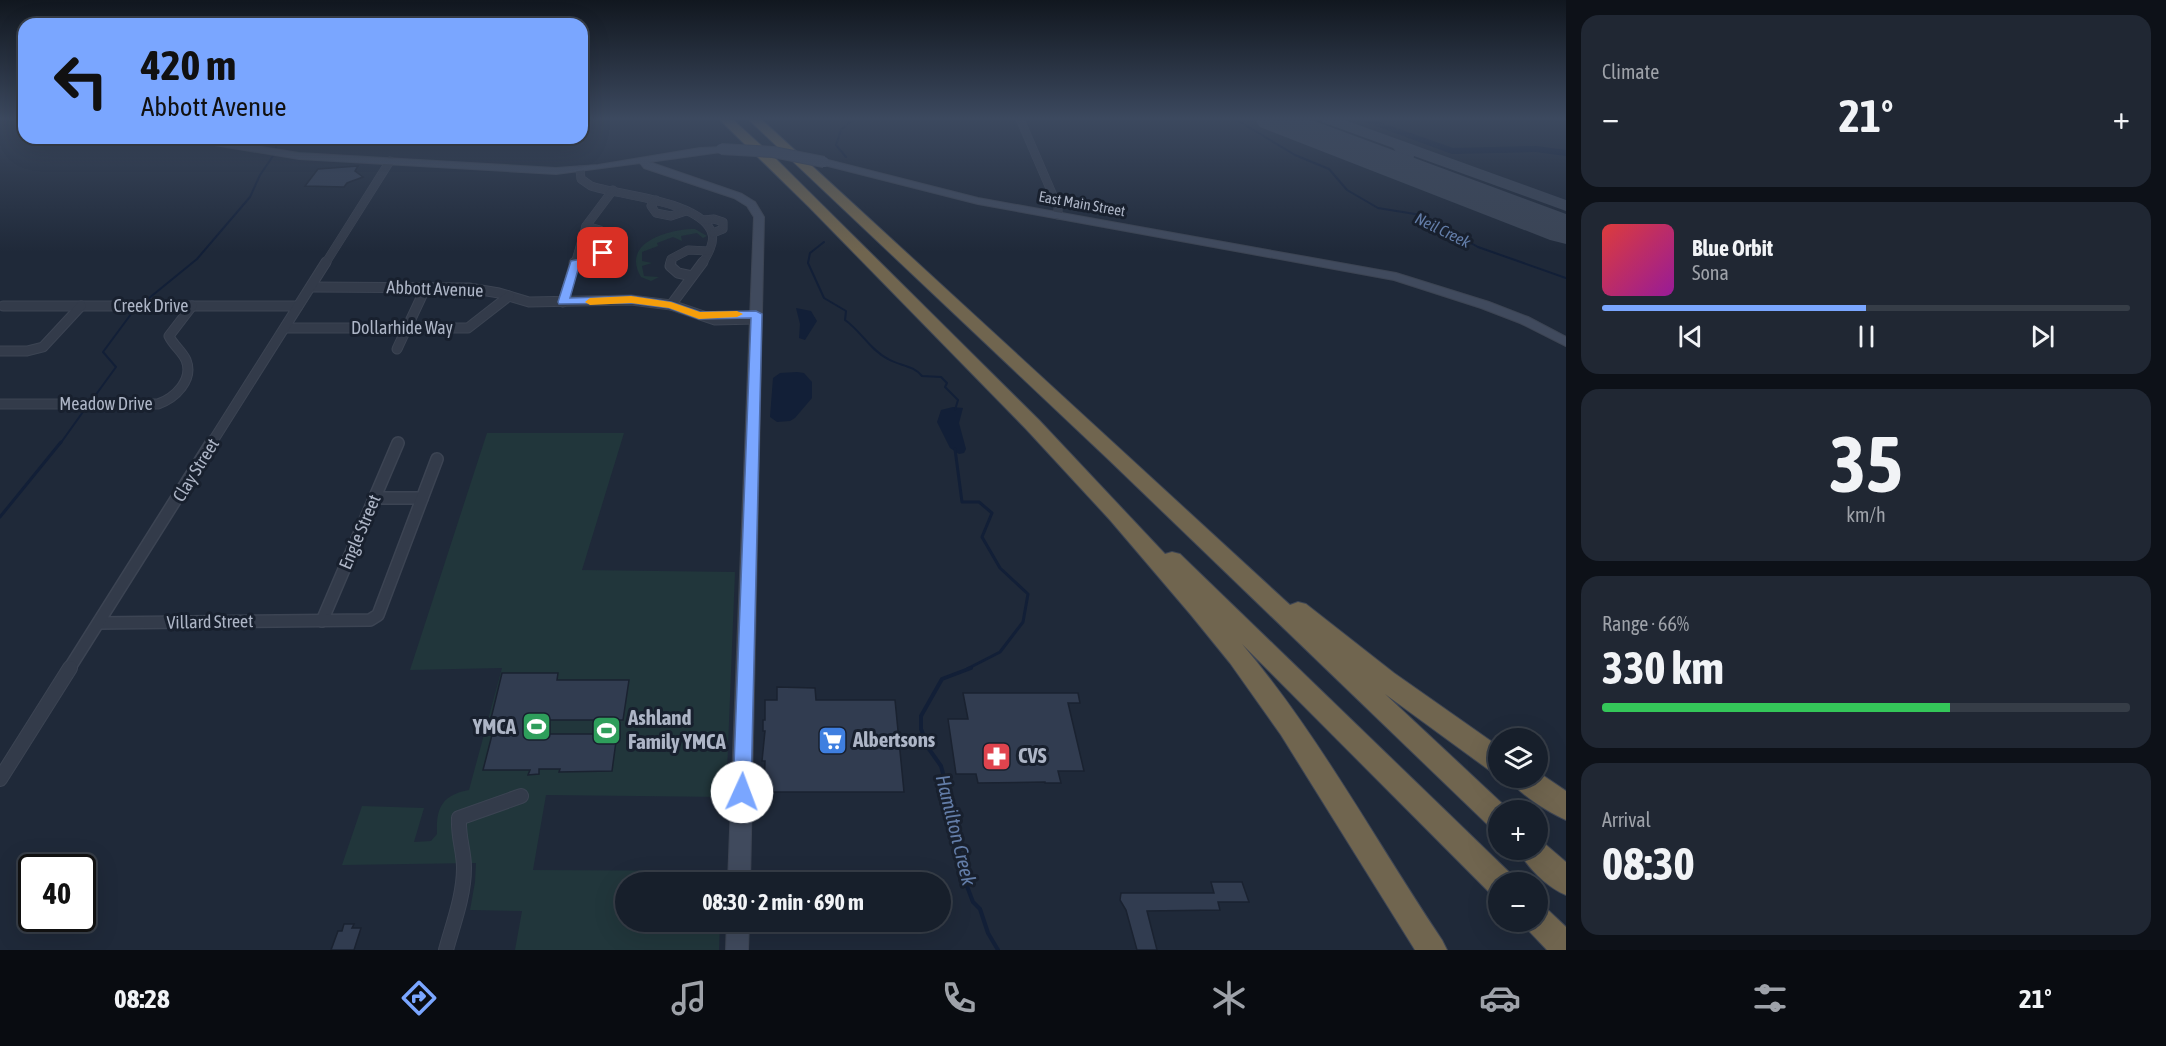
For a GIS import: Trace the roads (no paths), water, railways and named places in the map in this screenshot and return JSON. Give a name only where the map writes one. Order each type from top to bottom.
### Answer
[{"type":"highway","points":[[770,163],[1006,395],[1192,600],[1273,703],[1319,771],[1383,878],[1432,950]]},
{"type":"highway","points":[[802,163],[1116,455],[1488,808]]},
{"type":"highway","points":[[1116,455],[1313,623],[1427,711],[1488,754]]},
{"type":"highway","points":[[1078,472],[1228,614],[1489,872]]},
{"type":"highway","points":[[1538,788],[1566,807]]},
{"type":"highway","points":[[1544,860],[1566,881]]},
{"type":"highway","points":[[1548,930],[1566,948]]},
{"type":"street","name":"Clay Street","points":[[0,779],[389,163]]},
{"type":"street","name":"East Main Street","points":[[430,163],[546,170],[580,170],[621,163]]},
{"type":"street","points":[[644,163],[738,196],[756,208],[760,220],[739,872]]},
{"type":"street","name":"East Main Street","points":[[829,163],[957,196],[1350,267],[1407,280],[1503,312],[1566,342]]},
{"type":"street","points":[[1039,163],[1058,207],[1058,215]]},
{"type":"street","points":[[609,166],[655,168]]},
{"type":"street","points":[[580,170],[581,179],[588,185],[656,200],[686,211],[703,220],[713,233],[708,251],[671,305]]},
{"type":"street","points":[[563,302],[586,226],[613,190]]},
{"type":"street","points":[[703,220],[714,219],[723,222],[723,229],[713,233]]},
{"type":"street","points":[[574,263],[590,261],[606,248],[608,242],[600,229],[586,226]]},
{"type":"street","points":[[692,276],[672,269],[671,259],[684,250],[708,251]]},
{"type":"street","name":"Abbott Avenue","points":[[310,287],[469,288],[529,302],[631,300],[671,305],[715,320],[756,317]]},
{"type":"street","points":[[397,349],[426,287]]},
{"type":"street","name":"Dollarhide Way","points":[[285,328],[472,326],[509,296]]},
{"type":"street","name":"Creek Drive","points":[[3,306],[298,306]]},
{"type":"street","points":[[0,351],[27,351],[43,347],[81,306]]},
{"type":"street","name":"Meadow Drive","points":[[0,404],[158,404],[171,400],[181,388],[188,366],[184,356],[169,336],[192,306]]},
{"type":"street","name":"Engle Street","points":[[322,621],[398,443]]},
{"type":"street","name":"Villard Street","points":[[99,623],[361,622],[370,620],[378,615],[437,459]]},
{"type":"street","points":[[374,498],[423,498]]},
{"type":"street","points":[[446,950],[460,900],[464,871],[463,854],[458,839],[459,818],[521,796]]},
{"type":"street","points":[[737,950],[738,932]]},
{"type":"water","points":[[796,308],[811,311],[817,321],[805,340],[799,338],[800,324]]},
{"type":"water","points":[[780,373],[804,373],[812,382],[812,398],[795,418],[790,421],[777,422],[770,417],[773,378]]},
{"type":"water","points":[[953,407],[963,408],[959,423],[966,449],[964,453],[959,454],[950,448],[937,422],[941,410]]},
{"type":"waterway","points":[[143,303],[197,259],[250,197],[268,163]]},
{"type":"waterway","name":"Neil Creek","points":[[1315,163],[1329,169],[1347,190],[1378,208],[1421,215],[1478,247],[1566,278]]},
{"type":"waterway","name":"Hamilton Creek","points":[[824,242],[810,253],[808,263],[824,298],[846,311],[845,320],[882,355],[915,370],[922,376],[941,377],[947,383],[945,387],[958,400],[955,410]]},
{"type":"waterway","points":[[92,400],[116,367],[103,352],[134,310]]},
{"type":"waterway","points":[[60,444],[85,409]]},
{"type":"waterway","points":[[0,517],[61,442]]},
{"type":"waterway","name":"Hamilton Creek","points":[[955,449],[962,502],[979,502],[992,513],[982,537],[1000,568],[1028,594],[1023,622],[1000,652],[967,669]]},
{"type":"waterway","name":"Hamilton Creek","points":[[971,668],[942,679],[921,716],[921,729],[929,749],[941,766],[955,818],[954,826],[965,881],[973,902],[980,909],[988,933],[998,950]]},
{"type":"place","name":"YMCA","points":[[537,727]]},
{"type":"place","name":"Ashland Family YMCA","points":[[607,730]]},
{"type":"place","name":"Albertsons","points":[[832,740]]},
{"type":"place","name":"CVS","points":[[997,756]]}]
